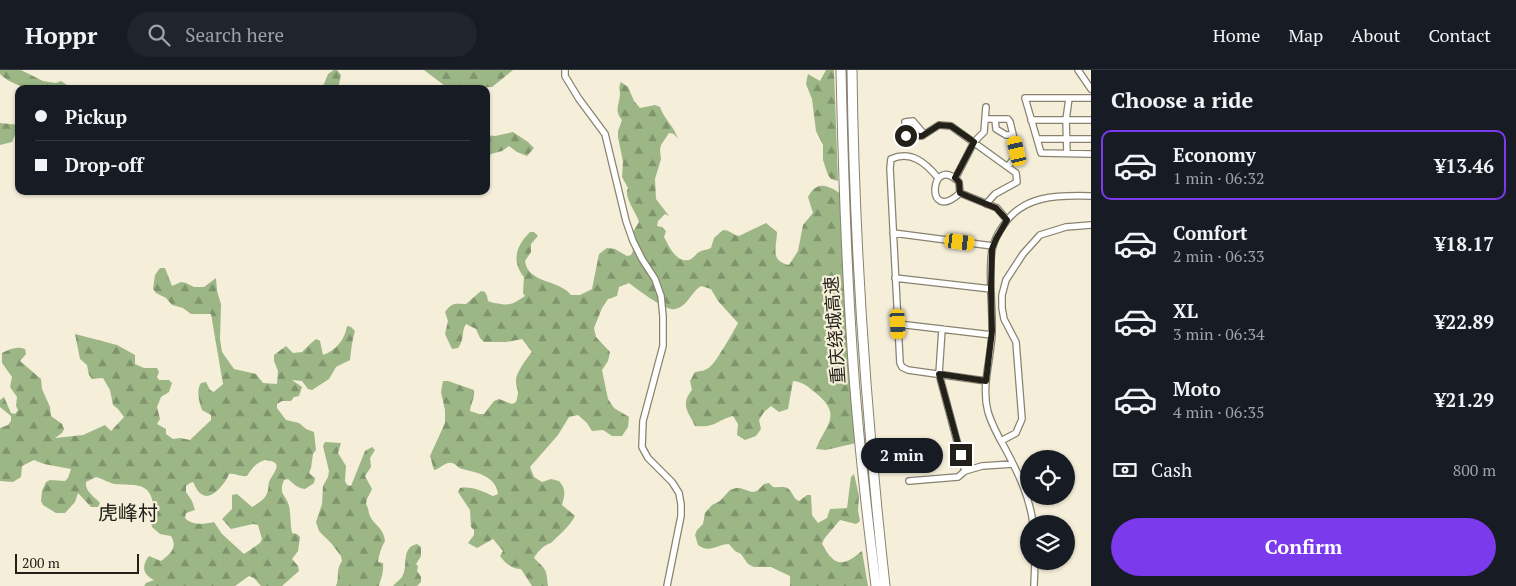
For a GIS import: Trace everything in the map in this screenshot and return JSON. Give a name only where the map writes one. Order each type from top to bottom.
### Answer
[{"type":"highway","name":"重庆绕城高速","points":[[841,70],[852,349],[866,503],[876,586]]},
{"type":"highway","name":"重庆绕城高速","points":[[852,70],[853,159],[862,349],[885,586]]},
{"type":"street","points":[[565,70],[566,76],[579,99],[605,134],[633,241],[642,259],[656,279],[661,296],[663,346],[643,421],[642,447],[648,458],[672,482],[679,493],[681,504],[667,586]]},
{"type":"street","points":[[1078,70],[1091,89]]},
{"type":"street","points":[[1091,98],[1025,98],[1040,153],[1091,154]]},
{"type":"street","points":[[1067,153],[1066,120],[1069,98]]},
{"type":"street","points":[[955,178],[974,142],[984,132],[986,107]]},
{"type":"street","points":[[986,119],[1008,119],[1010,122],[1017,151],[1016,156],[1008,166]]},
{"type":"street","points":[[995,119],[996,128],[1006,135],[1013,135]]},
{"type":"street","points":[[1031,120],[1091,120]]},
{"type":"street","points":[[924,134],[939,125],[951,126],[1016,173],[1017,182],[995,194],[986,204]]},
{"type":"street","points":[[1037,139],[1091,139]]},
{"type":"street","points":[[938,178],[927,165],[916,158],[905,155],[891,160],[900,364],[908,370],[986,381]]},
{"type":"street","points":[[944,175],[955,178],[959,182],[960,193],[949,201],[938,199],[934,189],[938,178],[944,175]]},
{"type":"street","points":[[960,193],[996,208],[1007,220]]},
{"type":"street","points":[[1031,515],[1027,496],[988,413],[985,398],[992,335],[991,260],[994,246],[1007,220],[1022,207],[1040,199],[1057,196],[1091,196]]},
{"type":"street","points":[[1001,441],[1016,433],[1022,419],[1016,342],[1004,320],[1002,308],[1002,295],[1006,280],[1023,254],[1040,235],[1066,228],[1091,225]]},
{"type":"street","points":[[893,233],[994,246]]},
{"type":"street","points":[[895,278],[991,289]]},
{"type":"street","points":[[898,324],[992,335]]},
{"type":"street","points":[[942,329],[939,374],[965,471]]},
{"type":"street","points":[[909,481],[958,477],[965,471],[982,466],[1013,464]]},
{"type":"street","points":[[1034,586],[1035,570]]},
{"type":"green space","points":[[0,70],[21,70],[43,81],[56,83],[61,81],[67,85],[18,85],[0,74]]},
{"type":"green space","points":[[337,70],[341,75],[339,85],[324,85],[328,74]]},
{"type":"green space","points":[[424,70],[513,70],[492,87],[490,85],[444,85]]},
{"type":"green space","points":[[826,70],[834,70],[838,181],[831,179],[828,175],[823,160],[823,145],[816,131],[812,99],[806,84],[808,74],[820,81]]},
{"type":"green space","points":[[621,82],[628,87],[634,101],[640,108],[655,105],[660,107],[678,139],[674,134],[669,133],[661,145],[661,159],[655,179],[656,199],[669,216],[665,214],[658,221],[657,226],[662,227],[666,231],[664,237],[680,259],[689,260],[700,251],[711,248],[714,238],[723,230],[739,236],[766,223],[777,232],[776,256],[783,263],[789,265],[798,251],[803,225],[813,213],[808,197],[811,192],[819,186],[823,186],[832,188],[841,194],[856,443],[826,450],[816,449],[830,421],[829,408],[808,387],[800,382],[793,381],[788,409],[779,412],[771,406],[759,420],[761,429],[756,436],[745,440],[737,435],[738,424],[733,416],[712,425],[695,426],[686,408],[686,400],[692,390],[690,381],[695,372],[703,371],[713,364],[738,323],[718,301],[711,289],[701,286],[682,306],[672,309],[656,302],[629,283],[619,287],[617,296],[608,299],[602,308],[594,328],[596,337],[610,352],[608,361],[602,370],[608,399],[614,408],[629,417],[628,427],[622,436],[612,436],[603,430],[592,431],[587,423],[578,415],[569,417],[558,435],[530,467],[534,477],[542,482],[551,479],[559,481],[564,492],[562,505],[575,516],[570,524],[551,543],[541,549],[534,558],[545,570],[548,586],[532,586],[521,569],[512,567],[502,559],[500,556],[503,551],[493,539],[477,548],[468,543],[474,535],[474,530],[471,527],[470,510],[458,492],[460,488],[469,488],[477,489],[493,496],[498,494],[494,483],[484,476],[452,463],[434,470],[430,456],[445,423],[445,410],[441,392],[443,381],[474,390],[470,411],[484,414],[494,401],[499,399],[512,404],[516,402],[518,392],[517,375],[532,352],[522,339],[506,342],[484,342],[476,329],[466,324],[460,345],[458,348],[452,349],[445,334],[448,321],[445,312],[454,304],[466,304],[481,291],[485,292],[488,301],[493,303],[513,303],[525,296],[523,293],[524,277],[517,265],[516,259],[521,243],[530,232],[534,232],[538,236],[531,244],[531,252],[525,261],[527,268],[538,278],[559,286],[571,295],[580,295],[592,289],[599,254],[607,248],[615,249],[627,256],[631,255],[633,251],[631,235],[639,222],[628,200],[628,188],[622,177],[623,162],[618,137],[622,120],[618,111]]},
{"type":"green space","points":[[0,123],[15,125],[15,135],[12,142],[0,145]]},
{"type":"green space","points":[[513,132],[534,148],[527,156],[509,146],[490,156],[490,135]]},
{"type":"green space","points":[[160,268],[165,268],[172,286],[181,282],[194,287],[204,287],[216,278],[221,304],[220,339],[222,352],[234,369],[256,374],[263,383],[277,384],[278,371],[274,355],[286,346],[293,353],[302,352],[316,339],[320,341],[323,355],[332,351],[339,344],[347,326],[355,331],[350,360],[336,367],[329,379],[312,390],[308,389],[302,381],[292,380],[302,387],[299,396],[294,397],[291,401],[282,401],[277,404],[277,408],[286,420],[299,423],[306,429],[314,432],[316,450],[313,454],[309,473],[315,478],[314,483],[305,489],[298,487],[288,479],[284,480],[282,485],[282,492],[289,506],[292,533],[300,537],[298,551],[292,559],[298,566],[299,571],[282,586],[261,586],[254,578],[249,576],[235,586],[144,586],[146,583],[154,580],[147,576],[144,570],[149,556],[161,561],[170,553],[174,544],[171,536],[160,534],[152,527],[150,515],[152,499],[146,489],[113,483],[96,477],[86,482],[86,485],[88,491],[100,503],[98,507],[91,507],[78,493],[75,502],[65,513],[56,513],[43,505],[41,501],[42,491],[46,482],[50,480],[65,481],[71,469],[44,464],[34,460],[22,466],[21,477],[13,482],[0,481],[0,428],[8,425],[11,421],[11,416],[0,407],[0,400],[4,397],[11,413],[15,414],[18,410],[16,406],[17,397],[10,387],[12,377],[2,363],[2,353],[11,349],[25,349],[26,354],[20,361],[41,379],[42,389],[50,407],[51,416],[62,424],[64,429],[55,438],[83,435],[105,425],[111,431],[124,417],[113,405],[110,390],[103,378],[92,379],[89,375],[87,365],[80,359],[75,334],[117,345],[135,355],[135,364],[144,368],[157,368],[159,380],[169,380],[172,383],[169,392],[161,397],[157,407],[160,419],[157,424],[166,429],[166,434],[173,439],[190,440],[211,420],[211,415],[202,410],[198,393],[201,383],[206,382],[210,390],[214,392],[223,384],[211,314],[191,314],[183,308],[172,305],[153,289],[155,275]],"holes":[[[265,460],[277,465],[264,498],[252,507],[237,494],[232,495],[232,509],[222,519],[231,529],[253,524],[258,525],[262,539],[260,543],[244,554],[222,534],[214,522],[195,523],[185,518],[186,513],[195,510],[186,492],[186,486],[190,483],[193,482],[198,491],[203,495],[211,495],[222,485],[229,474],[247,476],[259,463]]]},
{"type":"green space","points":[[325,442],[341,443],[338,453],[346,466],[345,481],[347,485],[351,486],[365,451],[372,447],[375,450],[370,458],[371,467],[365,476],[372,489],[366,504],[370,516],[383,533],[385,541],[380,551],[378,562],[383,563],[379,586],[336,586],[342,561],[341,556],[319,531],[316,522],[322,504],[323,486],[329,471],[323,446]]},
{"type":"green space","points":[[854,474],[859,496],[858,511],[860,521],[856,524],[840,520],[822,544],[830,556],[839,562],[847,561],[862,551],[868,586],[790,586],[790,576],[771,567],[754,567],[748,564],[741,554],[735,551],[729,544],[710,549],[702,548],[698,545],[695,535],[703,524],[705,513],[730,490],[740,488],[752,492],[769,483],[773,487],[787,488],[799,501],[807,495],[811,495],[812,515],[818,523],[827,518],[830,509],[847,508],[851,477]]},
{"type":"green space","points":[[417,544],[421,547],[421,556],[416,564],[421,582],[417,586],[393,586],[404,573],[408,549]]},
{"type":"district","name":"虎峰村","points":[[128,513]]},
{"type":"route","points":[[906,136],[922,136],[939,125],[951,126],[974,142],[955,178],[959,182],[960,193],[996,208],[1007,220],[1000,230],[992,249],[992,331],[986,381],[939,374],[961,455]]}]
